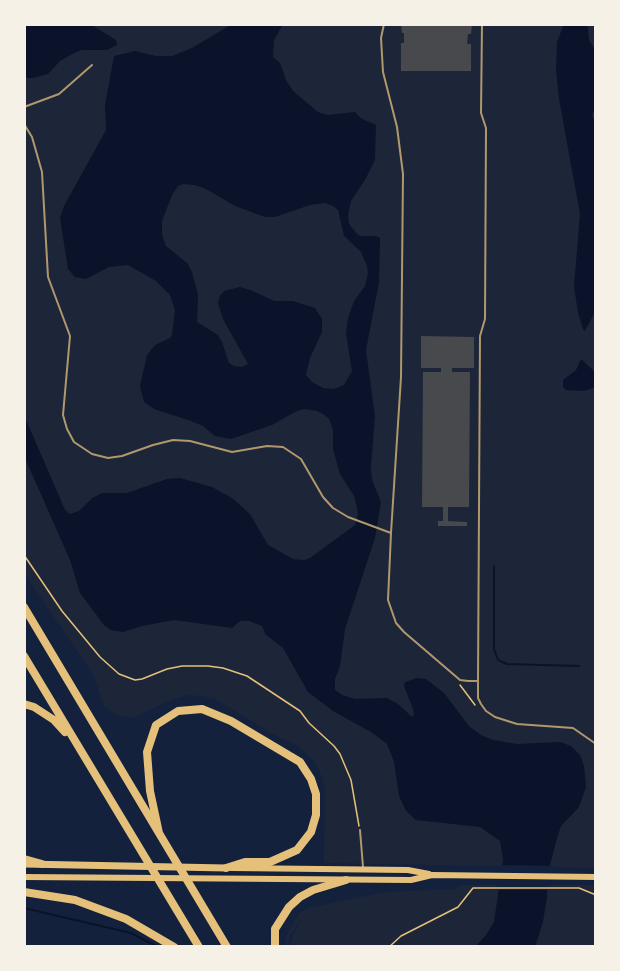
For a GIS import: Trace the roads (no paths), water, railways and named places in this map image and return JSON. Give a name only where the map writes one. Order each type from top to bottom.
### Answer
[{"type":"highway","points":[[24,607],[227,947]]},
{"type":"highway","points":[[24,656],[200,947]]},
{"type":"highway","points":[[24,705],[34,707],[54,720],[76,744]]},
{"type":"highway","points":[[159,833],[150,791],[147,752],[156,725],[177,711],[202,709],[231,721],[300,762],[311,779],[316,794],[316,815],[311,832],[297,850],[270,862],[244,862],[226,868]]},
{"type":"highway","points":[[24,859],[42,864]]},
{"type":"highway","points":[[275,947],[276,929],[289,907],[300,897],[314,890],[346,880]]},
{"type":"highway","points":[[24,892],[75,900],[126,919],[174,947]]},
{"type":"main road","points":[[24,864],[408,870],[432,875],[596,877]]},
{"type":"main road","points":[[24,877],[411,880],[432,875]]},
{"type":"lane","points":[[384,24],[381,38],[383,72],[397,127],[403,174],[401,377],[388,591],[390,607],[396,623],[404,632],[460,680],[478,681]]},
{"type":"lane","points":[[482,24],[481,114],[486,128],[485,319],[480,336],[478,698],[486,711],[495,717],[517,724],[573,728],[596,744]]},
{"type":"lane","points":[[24,107],[59,94],[92,65]]},
{"type":"lane","points":[[24,124],[35,146],[43,179],[48,277],[70,336],[63,415],[74,442],[92,454],[108,458],[122,456],[173,440],[190,441],[232,452],[273,446],[284,447],[301,459],[328,503],[340,513],[391,533]]},
{"type":"lane","points":[[360,830],[363,870]]},
{"type":"waterway","points":[[494,566],[494,649],[498,660],[507,664],[579,666]]},
{"type":"waterway","points":[[24,908],[131,933],[158,947]]}]
